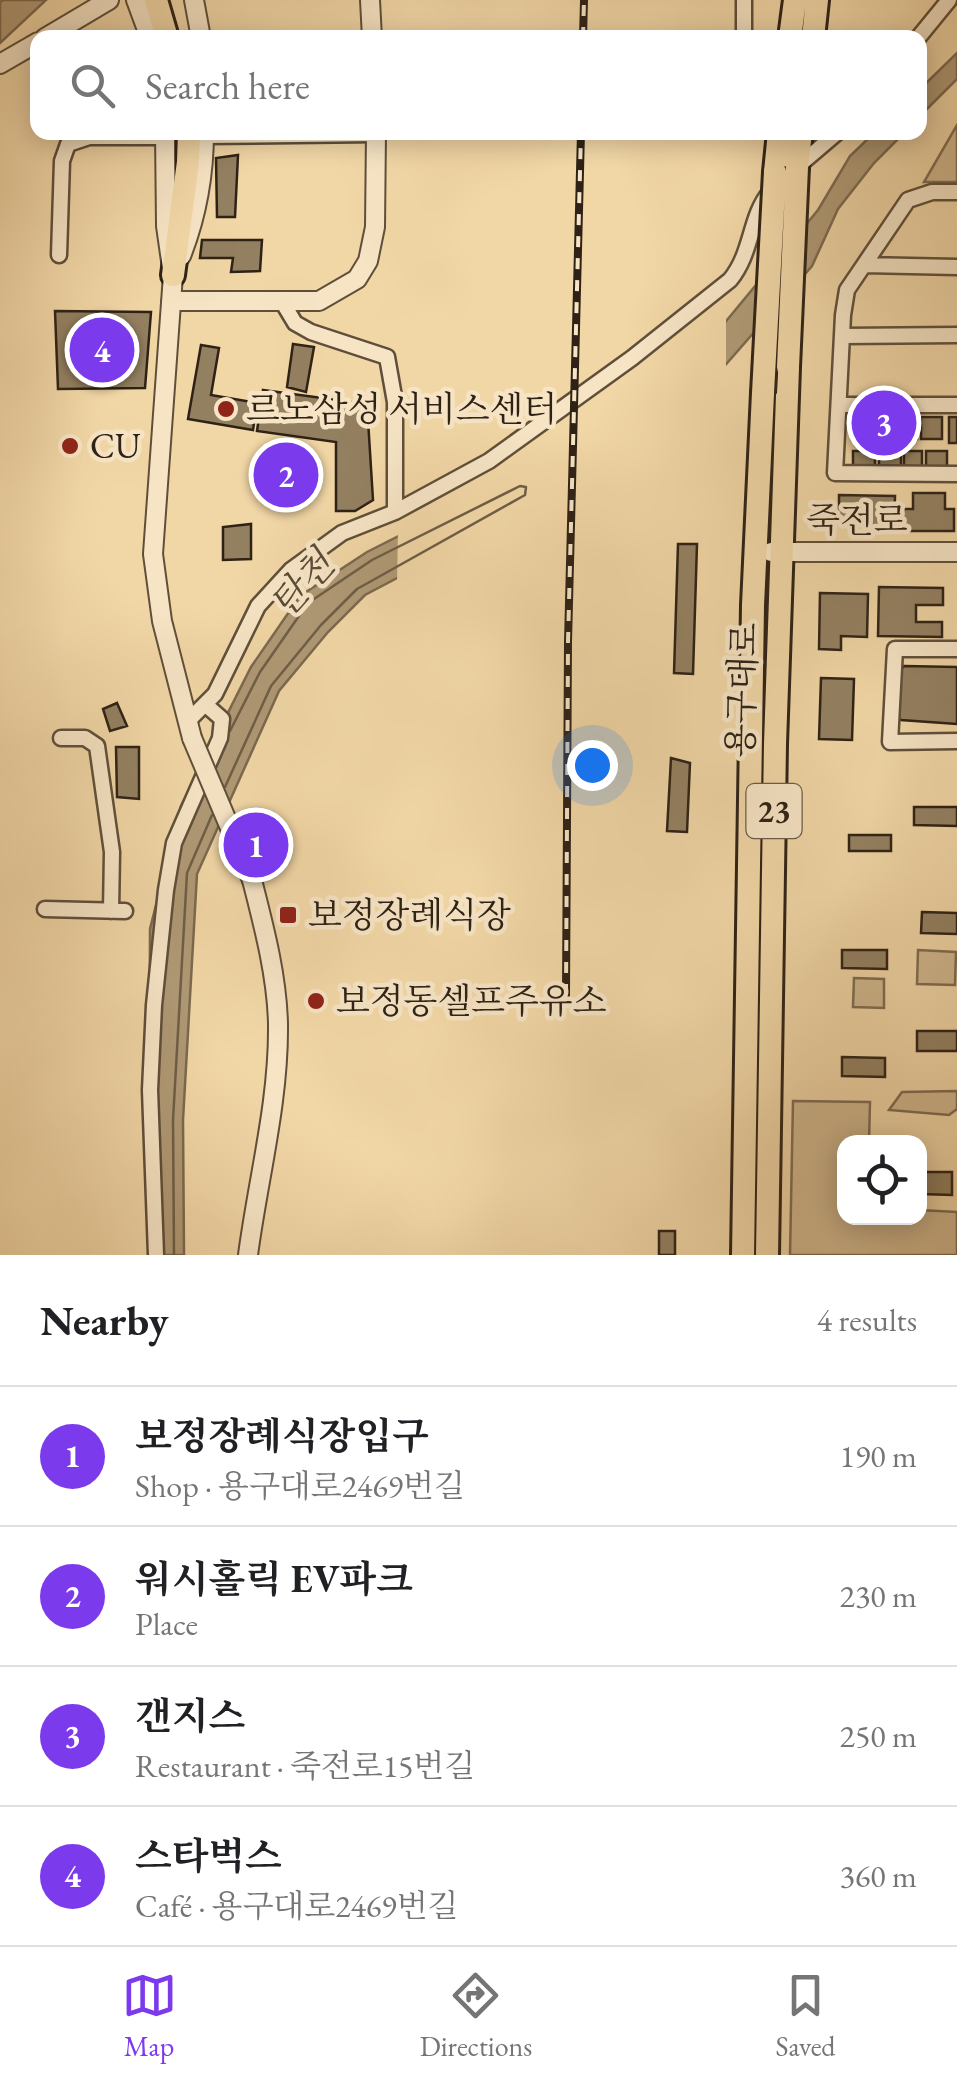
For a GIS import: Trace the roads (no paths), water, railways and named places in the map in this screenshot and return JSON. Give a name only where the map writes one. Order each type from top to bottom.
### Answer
[{"type":"main road","points":[[791,30],[794,0]]},
{"type":"main road","points":[[813,30],[817,0]]},
{"type":"main road","points":[[162,5],[166,30]]},
{"type":"main road","points":[[162,5],[177,30]]},
{"type":"main road","points":[[168,140],[173,275]]},
{"type":"main road","points":[[173,275],[188,162],[197,140]]},
{"type":"main road","name":"23","points":[[780,140],[786,170]]},
{"type":"main road","name":"23","points":[[786,170],[798,140]]},
{"type":"main road","name":"용구대로","points":[[767,1255],[780,552],[788,367],[786,170]]},
{"type":"main road","name":"용구대로","points":[[743,1255],[756,552],[763,394],[786,170]]},
{"type":"street","points":[[58,30],[109,0]]},
{"type":"street","points":[[370,0],[372,30]]},
{"type":"street","points":[[744,0],[744,30]]},
{"type":"street","points":[[925,30],[949,0]]},
{"type":"street","points":[[153,30],[162,5],[192,30]]},
{"type":"street","points":[[0,64],[30,47]]},
{"type":"street","points":[[59,256],[62,161],[68,144],[78,140]]},
{"type":"street","points":[[171,300],[284,303],[319,301],[342,291],[357,279],[368,261],[375,227],[376,140]]},
{"type":"street","points":[[189,730],[215,694],[258,606],[270,590],[342,532],[395,512],[489,461],[632,358],[730,280],[743,264],[766,196],[829,140]]},
{"type":"street","points":[[957,192],[932,192],[908,200],[848,290],[835,473],[957,474]]},
{"type":"street","points":[[864,265],[957,267]]},
{"type":"street","points":[[173,275],[153,554],[162,620],[189,730],[252,880],[272,974],[278,1028],[274,1093],[248,1255]]},
{"type":"street","points":[[284,303],[295,323],[311,332],[387,357],[395,402],[395,512]]},
{"type":"street","points":[[843,336],[957,335]]},
{"type":"street","points":[[839,405],[957,405]]},
{"type":"street","name":"죽전로","points":[[756,552],[957,552]]},
{"type":"street","points":[[957,649],[895,649],[890,742],[957,741]]},
{"type":"street","points":[[156,1255],[150,1090],[154,1005],[174,843],[220,738],[222,719],[206,706]]},
{"type":"street","points":[[45,910],[118,911],[97,746],[85,738],[62,738]]},
{"type":"water","points":[[46,0],[0,43],[0,2]]},
{"type":"water","points":[[957,53],[957,79],[927,109],[927,82]]},
{"type":"water","name":"탄천","points":[[867,140],[897,140],[838,209],[812,266],[686,410],[473,538],[365,595],[279,691],[197,874],[183,1120],[184,1255],[152,1255],[150,929],[181,806],[251,667],[300,596],[367,552],[656,406],[818,210],[850,156]]},
{"type":"railway","points":[[583,30],[584,0]]},
{"type":"railway","points":[[566,995],[568,642],[581,140]]},
{"type":"place","name":"스타벅스","points":[[102,350]]},
{"type":"place","name":"르노삼성 서비스센터","points":[[226,409]]},
{"type":"place","name":"갠지스","points":[[884,423]]},
{"type":"place","name":"CU","points":[[70,446]]},
{"type":"place","name":"워시홀릭 EV파크","points":[[286,475]]},
{"type":"place","name":"보정장례식장입구","points":[[256,845]]},
{"type":"place","name":"보정장례식장","points":[[288,915]]},
{"type":"place","name":"보정동셀프주유소","points":[[316,1001]]}]
